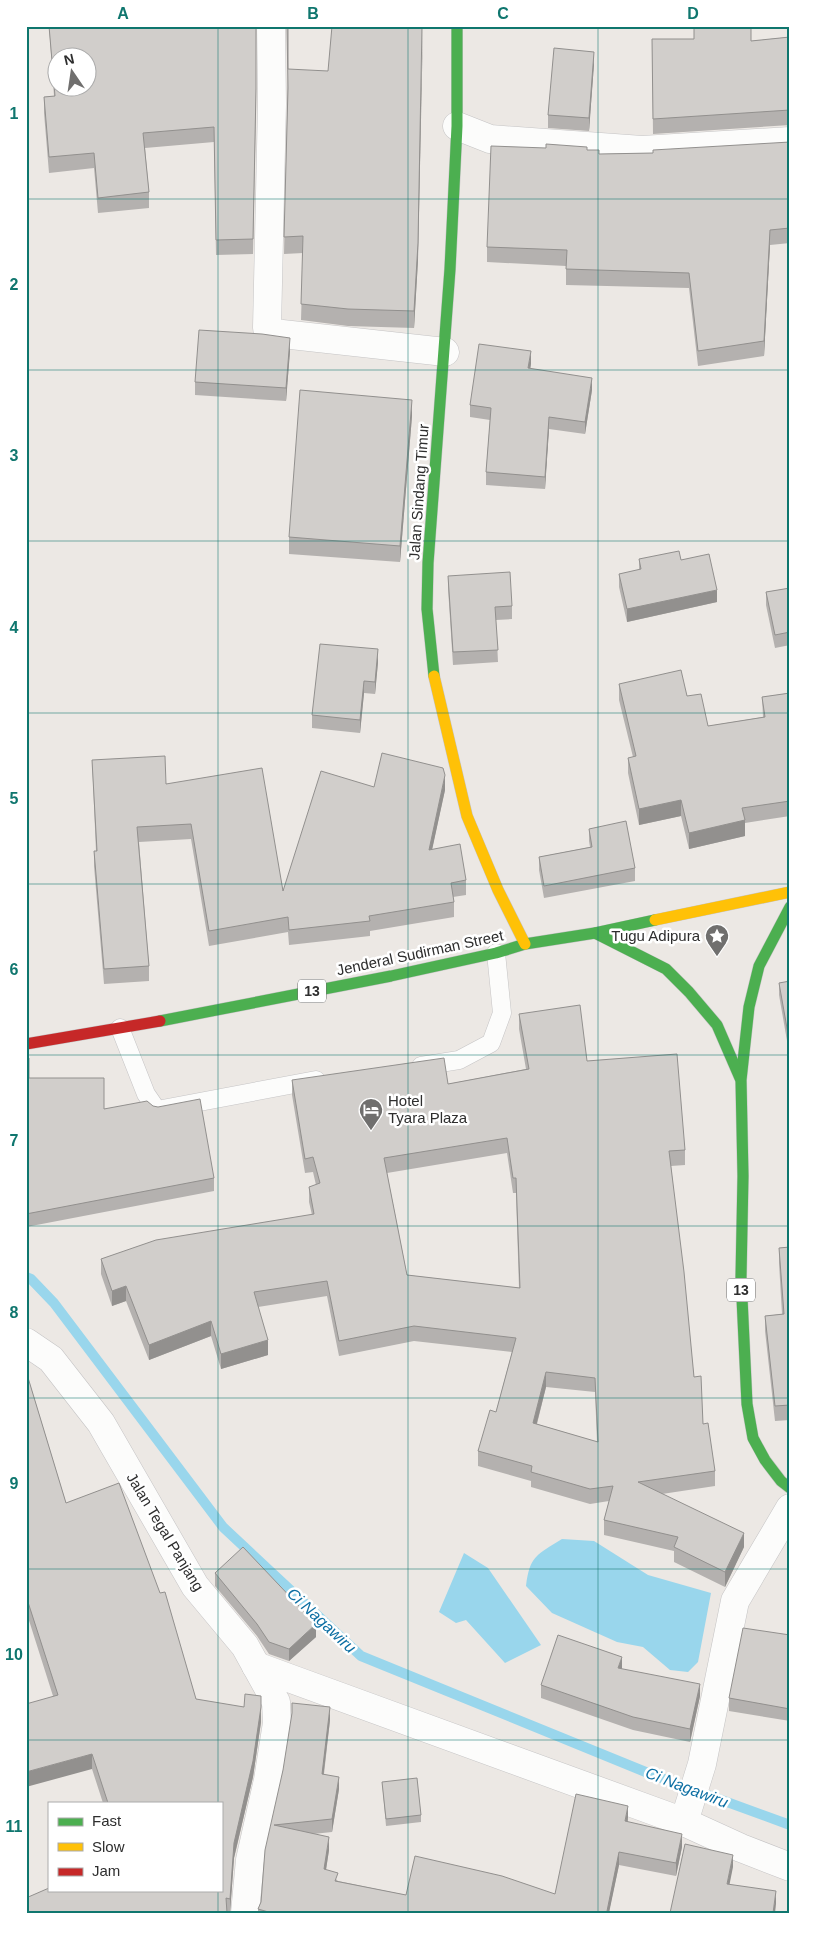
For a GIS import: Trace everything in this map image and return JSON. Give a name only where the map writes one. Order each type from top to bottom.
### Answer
[{"type":"main road","name":"Jalan Sindang Timur","points":[[457,26],[457,126],[444,352],[426,609],[435,683],[467,816],[498,890],[525,944]]},
{"type":"main road","name":"Jenderal Sudirman Street","points":[[26,1044],[120,1028],[353,983],[496,953],[525,944],[595,933],[790,892]]},
{"type":"main road","name":"13","points":[[790,907],[759,966],[748,1007],[741,1080],[743,1176],[741,1277],[747,1404],[753,1438],[765,1460],[781,1481],[790,1488]]},
{"type":"main road","name":"13","points":[[595,933],[666,969],[689,992],[717,1025],[741,1080]]},
{"type":"street","points":[[270,26],[272,104],[268,331],[273,334],[444,352]]},
{"type":"street","points":[[457,126],[490,139],[642,150],[790,141]]},
{"type":"street","name":"Jalan Tegal Panjang","points":[[26,1342],[51,1359],[101,1423],[195,1586],[245,1646],[276,1702],[277,1723],[268,1780],[250,1860],[245,1913]]},
{"type":"street","points":[[686,1817],[702,1764],[735,1601],[790,1508]]},
{"type":"street","points":[[256,1666],[686,1817],[741,1848],[790,1867]]},
{"type":"lane","points":[[403,1068],[459,1060],[491,1043],[502,1013],[496,953]]},
{"type":"lane","points":[[120,1028],[146,1094],[157,1110],[300,1082],[328,1079]]},
{"type":"water","points":[[562,1539],[594,1541],[648,1575],[711,1593],[698,1662],[688,1672],[670,1670],[643,1647],[617,1642],[552,1613],[526,1586],[530,1568],[536,1557]]},
{"type":"water","points":[[464,1553],[488,1568],[541,1645],[505,1663],[466,1620],[456,1623],[439,1612]]},
{"type":"building","points":[[49,26],[256,26],[253,239],[216,240],[214,127],[143,133],[149,192],[98,198],[94,153],[49,157],[44,97],[98,98],[98,48],[51,48]]},
{"type":"building","points":[[287,26],[288,69],[328,71],[332,26],[422,26],[418,243],[414,311],[348,309],[301,304],[303,236],[284,237],[288,88]]},
{"type":"building","points":[[694,26],[751,26],[751,41],[790,37],[790,110],[653,119],[652,39],[694,39]]},
{"type":"building","points":[[554,48],[594,52],[589,118],[548,115]]},
{"type":"building","points":[[790,142],[790,228],[770,230],[764,341],[698,351],[689,273],[566,269],[567,250],[487,247],[491,146],[546,148],[546,144],[587,147],[587,150],[599,150],[599,154],[653,153],[653,150]]},
{"type":"building","points":[[199,330],[262,334],[290,338],[286,388],[195,382]]},
{"type":"building","points":[[479,344],[531,351],[528,368],[592,378],[585,422],[549,417],[545,477],[486,472],[491,408],[470,405]]},
{"type":"building","points":[[300,390],[412,400],[400,546],[289,537]]},
{"type":"building","points":[[679,551],[681,560],[709,554],[717,590],[627,609],[619,574],[641,569],[639,559]]},
{"type":"building","points":[[510,572],[512,606],[495,607],[498,650],[453,652],[448,576]]},
{"type":"building","points":[[790,588],[790,632],[775,635],[766,592]]},
{"type":"building","points":[[320,644],[378,649],[375,682],[364,681],[360,720],[312,715]]},
{"type":"building","points":[[681,670],[687,696],[701,694],[708,726],[765,717],[762,697],[790,693],[790,801],[742,808],[745,820],[689,833],[681,800],[639,809],[628,758],[636,756],[619,684]]},
{"type":"building","points":[[382,753],[443,768],[445,775],[429,850],[460,844],[466,880],[451,883],[454,902],[369,916],[370,921],[289,930],[288,917],[209,931],[191,824],[137,827],[149,966],[104,969],[94,851],[97,851],[92,760],[165,756],[166,784],[262,768],[283,891],[321,771],[374,787]]},
{"type":"building","points":[[626,821],[635,868],[544,886],[539,857],[592,847],[589,829]]},
{"type":"building","points":[[790,981],[790,1045],[779,983]]},
{"type":"building","points":[[580,1005],[587,1061],[677,1054],[685,1150],[669,1151],[684,1272],[694,1377],[701,1376],[703,1424],[708,1423],[715,1471],[638,1482],[744,1533],[725,1572],[674,1547],[678,1537],[604,1520],[613,1486],[590,1489],[531,1472],[532,1466],[478,1451],[490,1410],[496,1412],[516,1338],[414,1326],[339,1341],[327,1281],[254,1292],[268,1340],[221,1354],[211,1321],[149,1345],[126,1286],[112,1291],[101,1259],[156,1240],[314,1214],[309,1187],[320,1183],[313,1157],[305,1159],[292,1080],[444,1058],[448,1084],[529,1069],[519,1014]],"holes":[[[507,1138],[513,1178],[516,1178],[520,1288],[407,1275],[384,1158]],[[546,1372],[595,1378],[598,1442],[533,1423]]]},
{"type":"building","points":[[26,1058],[29,1058],[29,1078],[104,1078],[104,1109],[147,1101],[153,1106],[158,1107],[200,1099],[214,1178],[26,1214]]},
{"type":"building","points":[[790,1247],[790,1405],[775,1406],[765,1316],[784,1314],[779,1248]]},
{"type":"building","points":[[26,1371],[66,1503],[119,1483],[160,1593],[165,1592],[196,1699],[244,1707],[245,1694],[261,1696],[253,1761],[234,1843],[230,1899],[226,1898],[227,1913],[26,1913],[26,1898],[48,1888],[48,1892],[222,1892],[222,1802],[108,1802],[92,1754],[26,1772],[26,1704],[58,1695],[26,1596]]},
{"type":"building","points":[[243,1547],[316,1624],[289,1649],[269,1642],[257,1624],[215,1573]]},
{"type":"building","points":[[743,1628],[790,1635],[790,1709],[729,1698]]},
{"type":"building","points":[[558,1635],[622,1657],[618,1668],[700,1684],[690,1729],[633,1717],[541,1685]]},
{"type":"building","points":[[292,1703],[330,1707],[322,1774],[339,1777],[332,1819],[274,1825],[329,1837],[324,1869],[338,1873],[335,1881],[406,1895],[415,1856],[502,1876],[555,1894],[576,1794],[628,1806],[625,1821],[682,1834],[676,1863],[619,1852],[607,1911],[609,1913],[272,1913],[258,1909],[261,1902],[265,1850],[283,1770]]},
{"type":"building","points":[[417,1778],[421,1815],[386,1819],[382,1782]]},
{"type":"building","points":[[685,1844],[733,1855],[727,1884],[776,1891],[773,1913],[670,1913]]},
{"type":"waterway","name":"Ci Nagawiru","points":[[26,1277],[31,1279],[54,1303],[223,1527],[361,1656],[653,1775],[790,1825]]},
{"type":"traffic: fast","points":[[434,676],[427,609],[428,563],[450,269],[457,126],[457,26]]},
{"type":"traffic: fast","points":[[790,907],[759,966],[749,1007],[741,1080],[743,1176],[741,1277],[747,1404],[753,1438],[765,1460],[781,1481],[790,1488]]},
{"type":"traffic: fast","points":[[160,1021],[391,976],[496,953],[525,944],[595,933],[655,920]]},
{"type":"traffic: fast","points":[[595,933],[666,969],[689,992],[717,1025],[740,1078]]},
{"type":"traffic: slow","points":[[434,676],[467,816],[498,890],[525,944]]},
{"type":"traffic: slow","points":[[655,920],[790,892]]},
{"type":"traffic: jam","points":[[26,1044],[160,1021]]},
{"type":"place","name":"Tugu Adipura","points":[[717,957]]},
{"type":"place","name":"Hotel Tyara Plaza","points":[[371,1131]]}]
